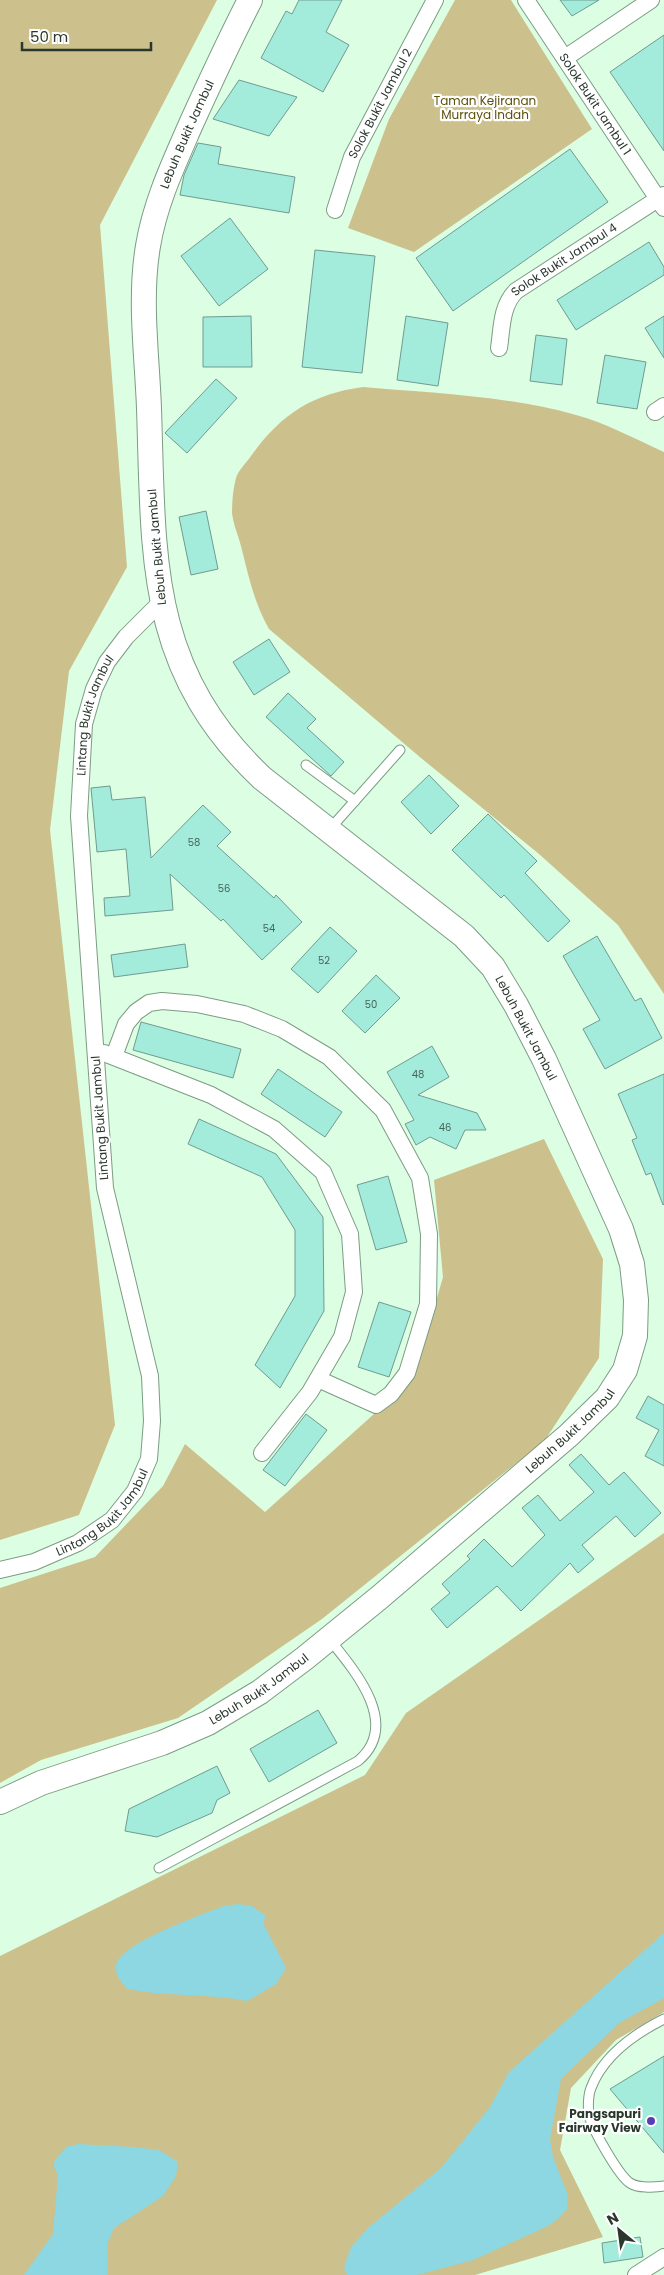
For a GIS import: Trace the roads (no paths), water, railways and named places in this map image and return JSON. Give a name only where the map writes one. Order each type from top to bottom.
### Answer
[{"type":"main road","name":"Lebuh Bukit Jambul","points":[[0,1802],[41,1783],[162,1743],[208,1723],[260,1692],[329,1639],[569,1435],[607,1398],[625,1370],[636,1336],[636,1300],[632,1264],[621,1229],[606,1192],[544,1059],[516,1005],[493,967],[464,936],[262,778],[239,756],[200,704],[184,674],[170,637],[161,602],[152,507],[144,296],[148,246],[158,206],[173,164],[220,59],[250,0]]},
{"type":"street","name":"Solok Bukit Jambul 2","points":[[335,210],[352,157],[435,0]]},
{"type":"street","name":"Solok Bukit Jambul 1","points":[[526,0],[662,201]]},
{"type":"street","points":[[565,58],[651,0]]},
{"type":"street","name":"Solok Bukit Jambul 4","points":[[499,348],[505,307],[509,298],[516,291],[662,201]]},
{"type":"street","name":"Lintang Bukit Jambul","points":[[0,1570],[34,1562],[78,1543],[112,1520],[135,1490],[149,1459],[152,1421],[150,1376],[105,1188],[79,816],[84,724],[94,689],[107,662],[126,637],[161,602]]},
{"type":"street","points":[[114,1056],[126,1024],[136,1012],[149,1003],[162,1001],[197,1004],[244,1014],[282,1029],[329,1056],[383,1110],[420,1178],[429,1234],[428,1304],[407,1373],[391,1394],[376,1405],[318,1379]]},
{"type":"street","points":[[96,1050],[211,1095],[274,1128],[323,1172],[350,1234],[354,1292],[342,1337],[318,1379],[262,1453]]},
{"type":"street","points":[[636,2275],[664,2257]]},
{"type":"lane","points":[[329,830],[400,750]]},
{"type":"lane","points":[[306,765],[355,801]]},
{"type":"lane","points":[[159,1868],[358,1761],[368,1753],[374,1744],[376,1728],[372,1702],[346,1660],[329,1639]]},
{"type":"lane","points":[[664,2019],[618,2049],[602,2065],[590,2090],[589,2115],[619,2172],[631,2184],[644,2187],[664,2186]]},
{"type":"water","points":[[239,1904],[252,1906],[266,1916],[263,1923],[286,1968],[276,1984],[247,2001],[127,1989],[119,1979],[116,1966],[120,1957],[130,1948],[181,1923],[224,1906]]},
{"type":"water","points":[[664,1933],[664,1998],[619,2023],[561,2079],[550,2139],[553,2157],[567,2193],[567,2209],[559,2218],[548,2226],[473,2260],[417,2275],[347,2275],[344,2267],[351,2247],[368,2228],[441,2168],[490,2107],[509,2072]]},
{"type":"water","points":[[78,2144],[159,2150],[178,2162],[176,2176],[163,2196],[114,2228],[107,2244],[107,2275],[24,2275],[53,2234],[58,2176],[53,2163],[66,2147]]},
{"type":"place","name":"Pangsapuri Fairway View","points":[[651,2121]]},
{"type":"park label","name":"Taman Kejiranan Murraya Indah","points":[[485,108]]}]
